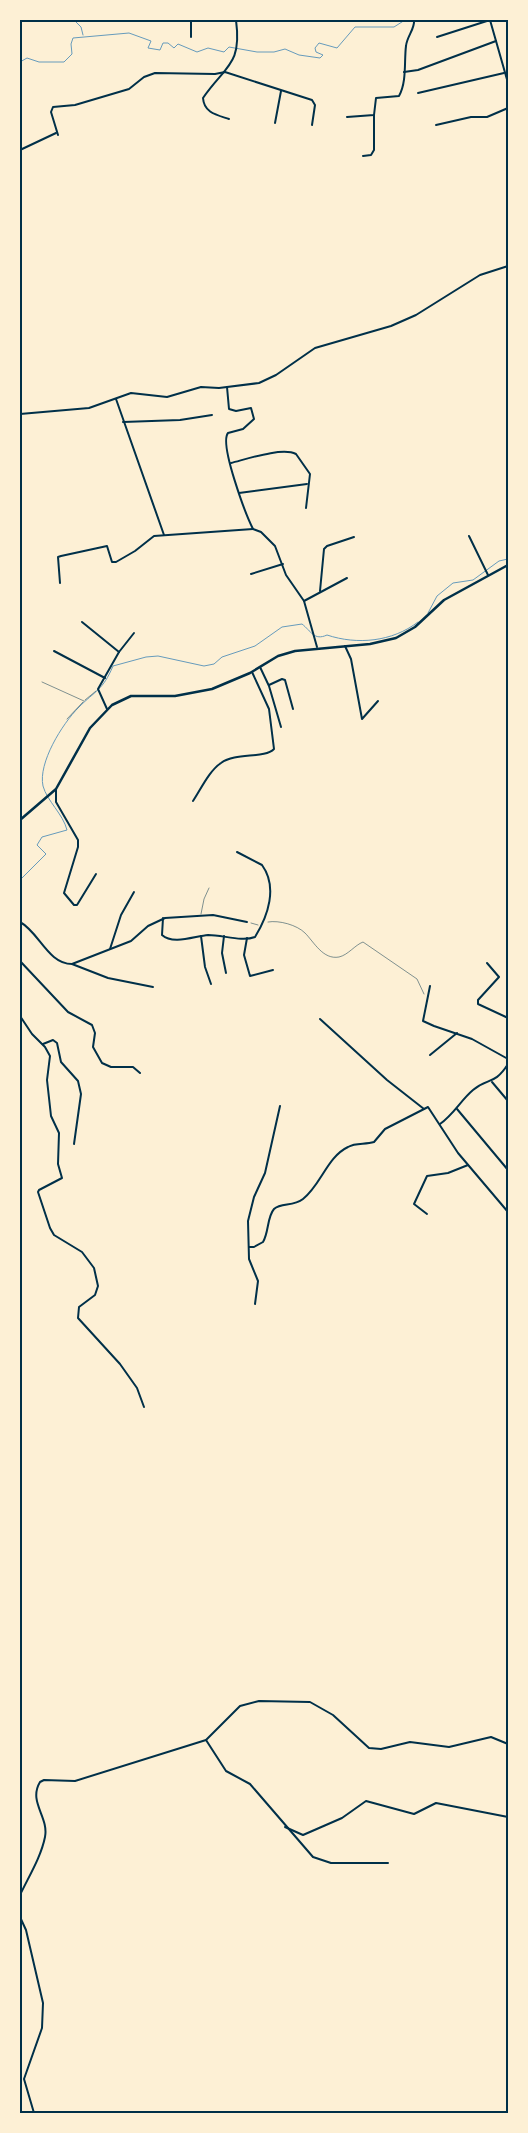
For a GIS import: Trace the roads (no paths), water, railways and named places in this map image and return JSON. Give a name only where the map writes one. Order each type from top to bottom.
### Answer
[{"type":"main road","points":[[20,820],[53,793],[90,728],[107,709],[131,696],[175,696],[198,693],[221,686],[285,654],[317,647],[370,644],[396,638],[409,631],[444,600],[488,574],[508,565]]},
{"type":"street","points":[[191,20],[191,37]]},
{"type":"street","points":[[229,119],[215,114],[204,104],[203,98],[225,72],[237,51],[236,20]]},
{"type":"street","points":[[363,156],[370,155],[374,150],[376,98],[399,96],[404,72],[406,44],[414,26],[414,20]]},
{"type":"street","points":[[437,37],[490,20],[508,83]]},
{"type":"street","points":[[404,72],[418,70],[496,42]]},
{"type":"street","points":[[20,150],[57,134],[51,112],[55,106],[75,105],[129,89],[144,77],[155,73],[215,74],[225,72],[315,102],[312,125]]},
{"type":"street","points":[[418,93],[504,73]]},
{"type":"street","points":[[275,123],[281,91]]},
{"type":"street","points":[[436,125],[471,117],[487,117],[508,108]]},
{"type":"street","points":[[347,117],[374,115]]},
{"type":"street","points":[[20,414],[89,408],[131,393],[167,397],[201,388],[259,383],[276,375],[315,348],[391,326],[416,314],[480,274],[508,266]]},
{"type":"street","points":[[228,387],[229,409],[236,411],[251,408],[254,419],[243,429],[226,436],[227,452],[243,510],[253,529]]},
{"type":"street","points":[[116,399],[164,535]]},
{"type":"street","points":[[123,422],[172,421],[212,415]]},
{"type":"street","points":[[231,463],[271,454],[293,452],[299,456],[310,474],[307,484],[308,497],[306,508]]},
{"type":"street","points":[[239,493],[294,484],[307,484]]},
{"type":"street","points":[[60,582],[58,557],[107,546],[112,562],[116,562],[135,551],[154,536],[253,529],[261,532],[275,546],[286,575],[304,601],[317,647]]},
{"type":"street","points":[[469,536],[488,574]]},
{"type":"street","points":[[320,591],[324,549],[354,537]]},
{"type":"street","points":[[251,574],[283,564]]},
{"type":"street","points":[[304,601],[347,578]]},
{"type":"street","points":[[82,622],[119,652]]},
{"type":"street","points":[[107,709],[98,692],[119,652],[134,633]]},
{"type":"street","points":[[345,646],[351,659],[362,719],[378,701]]},
{"type":"street","points":[[54,651],[105,678]]},
{"type":"street","points":[[260,667],[268,685],[281,727]]},
{"type":"street","points":[[193,802],[222,761],[241,755],[269,753],[274,749],[268,709],[252,672]]},
{"type":"street","points":[[268,685],[282,679],[285,680],[293,709]]},
{"type":"street","points":[[56,789],[56,802],[78,840],[78,847],[64,893],[74,905],[77,905],[82,899],[96,874]]},
{"type":"street","points":[[163,918],[162,935],[164,938],[182,940],[201,936],[224,936],[254,938],[267,916],[270,884],[262,864],[237,852]]},
{"type":"street","points":[[110,949],[121,915],[134,892]]},
{"type":"street","points":[[72,964],[134,940],[148,926],[163,918],[213,915],[247,922]]},
{"type":"street","points":[[20,922],[37,937],[55,958],[108,978],[153,987]]},
{"type":"street","points":[[201,936],[205,967],[211,984]]},
{"type":"street","points":[[224,936],[222,953],[226,973]]},
{"type":"street","points":[[247,938],[244,955],[250,976],[273,970]]},
{"type":"street","points":[[20,961],[68,1012],[92,1025],[95,1033],[93,1047],[102,1063],[111,1067],[133,1067],[140,1073]]},
{"type":"street","points":[[487,963],[499,977],[478,1000],[478,1004],[508,1018]]},
{"type":"street","points":[[430,986],[423,1021],[472,1039],[508,1060]]},
{"type":"street","points":[[20,1016],[32,1034],[43,1044],[50,1056],[47,1080],[51,1116],[59,1133],[58,1164],[62,1178],[38,1192],[50,1228],[59,1239],[74,1247],[88,1258],[94,1268],[98,1286],[92,1298],[79,1307],[78,1318],[120,1364],[137,1388],[144,1408]]},
{"type":"street","points":[[320,1019],[387,1080],[424,1109]]},
{"type":"street","points":[[430,1055],[457,1033]]},
{"type":"street","points":[[43,1044],[53,1040],[57,1043],[61,1062],[80,1087],[74,1144]]},
{"type":"street","points":[[440,1124],[457,1109],[473,1090],[492,1082],[500,1076],[508,1064]]},
{"type":"street","points":[[492,1082],[508,1101]]},
{"type":"street","points":[[255,1304],[258,1281],[250,1263],[249,1211],[265,1173],[280,1106]]},
{"type":"street","points":[[249,1247],[254,1247],[263,1242],[272,1212],[276,1207],[294,1205],[302,1200],[314,1188],[333,1159],[341,1152],[351,1145],[374,1142],[385,1128],[424,1109],[430,1108],[468,1164],[508,1212]]},
{"type":"street","points":[[457,1109],[508,1170]]},
{"type":"street","points":[[427,1214],[414,1204],[425,1178],[429,1175],[448,1173],[468,1164]]},
{"type":"street","points":[[20,1895],[40,1852],[45,1836],[45,1829],[35,1798],[40,1782],[44,1780],[75,1781],[206,1740],[240,1706],[259,1701],[310,1702],[333,1715],[369,1748],[381,1749],[410,1742],[450,1747],[491,1737],[508,1744]]},
{"type":"street","points":[[206,1740],[226,1771],[250,1784],[285,1827],[313,1857],[320,1861],[388,1863]]},
{"type":"street","points":[[285,1827],[303,1835],[342,1818],[366,1801],[414,1814],[436,1803],[508,1817]]},
{"type":"street","points":[[20,1917],[26,1930],[43,2003],[42,2028],[24,2079],[34,2113]]},
{"type":"lane","points":[[42,682],[84,701]]},
{"type":"lane","points":[[67,719],[84,701],[98,692]]},
{"type":"lane","points":[[201,916],[204,899],[209,888]]},
{"type":"waterway","points":[[74,20],[81,27],[83,35]]},
{"type":"waterway","points":[[20,62],[27,58],[39,62],[64,62],[72,54],[71,44],[73,38],[129,33],[151,41],[148,48],[160,50],[163,43],[168,43],[174,48],[178,44],[197,52],[208,48],[224,52],[229,47],[257,52],[274,52],[285,49],[299,55],[320,58],[323,55],[316,52],[315,48],[319,43],[337,48],[355,27],[394,27],[405,20]]},
{"type":"waterway","points":[[428,613],[437,596],[453,583],[473,580],[499,561],[508,559]]},
{"type":"waterway","points":[[20,880],[46,854],[37,845],[42,837],[67,830],[43,786],[42,777],[48,755],[59,733],[72,714],[98,690],[113,666],[146,657],[158,656],[204,666],[214,664],[222,657],[255,646],[282,627],[302,624],[319,637],[327,635],[362,641],[386,638],[408,629],[418,622]]}]
